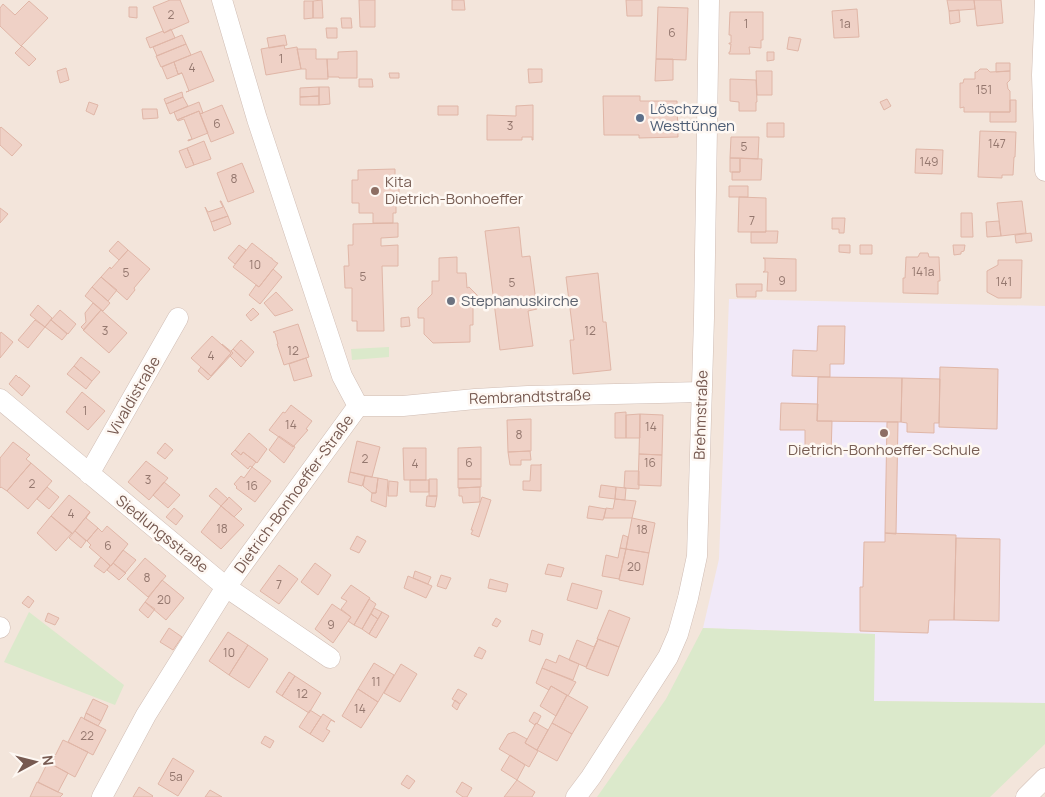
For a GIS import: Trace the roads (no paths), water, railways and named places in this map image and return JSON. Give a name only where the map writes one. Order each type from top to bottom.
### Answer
[{"type":"street","name":"Dietrich-Bonhoeffer-Straße","points":[[102,797],[146,715],[226,587],[358,406],[342,376],[258,119],[222,0]]},
{"type":"street","name":"Brehmstraße","points":[[576,797],[591,777],[668,657],[678,634],[697,556],[709,0]]},
{"type":"street","points":[[1045,0],[1042,75],[1045,171]]},
{"type":"street","name":"Vivaldistraße","points":[[89,474],[178,318]]},
{"type":"street","name":"Rembrandtstraße","points":[[358,406],[403,406],[528,396],[702,392]]},
{"type":"street","name":"Siedlungsstraße","points":[[0,399],[226,587],[330,658]]},
{"type":"street","points":[[1026,797],[1045,778]]},
{"type":"place","name":"Löschzug Westtünnen","points":[[640,118]]},
{"type":"place","name":"Kita Dietrich-Bonhoeffer","points":[[375,191]]},
{"type":"place","name":"Stephanuskirche","points":[[451,301]]},
{"type":"place","name":"Dietrich-Bonhoeffer-Schule","points":[[884,433]]}]
